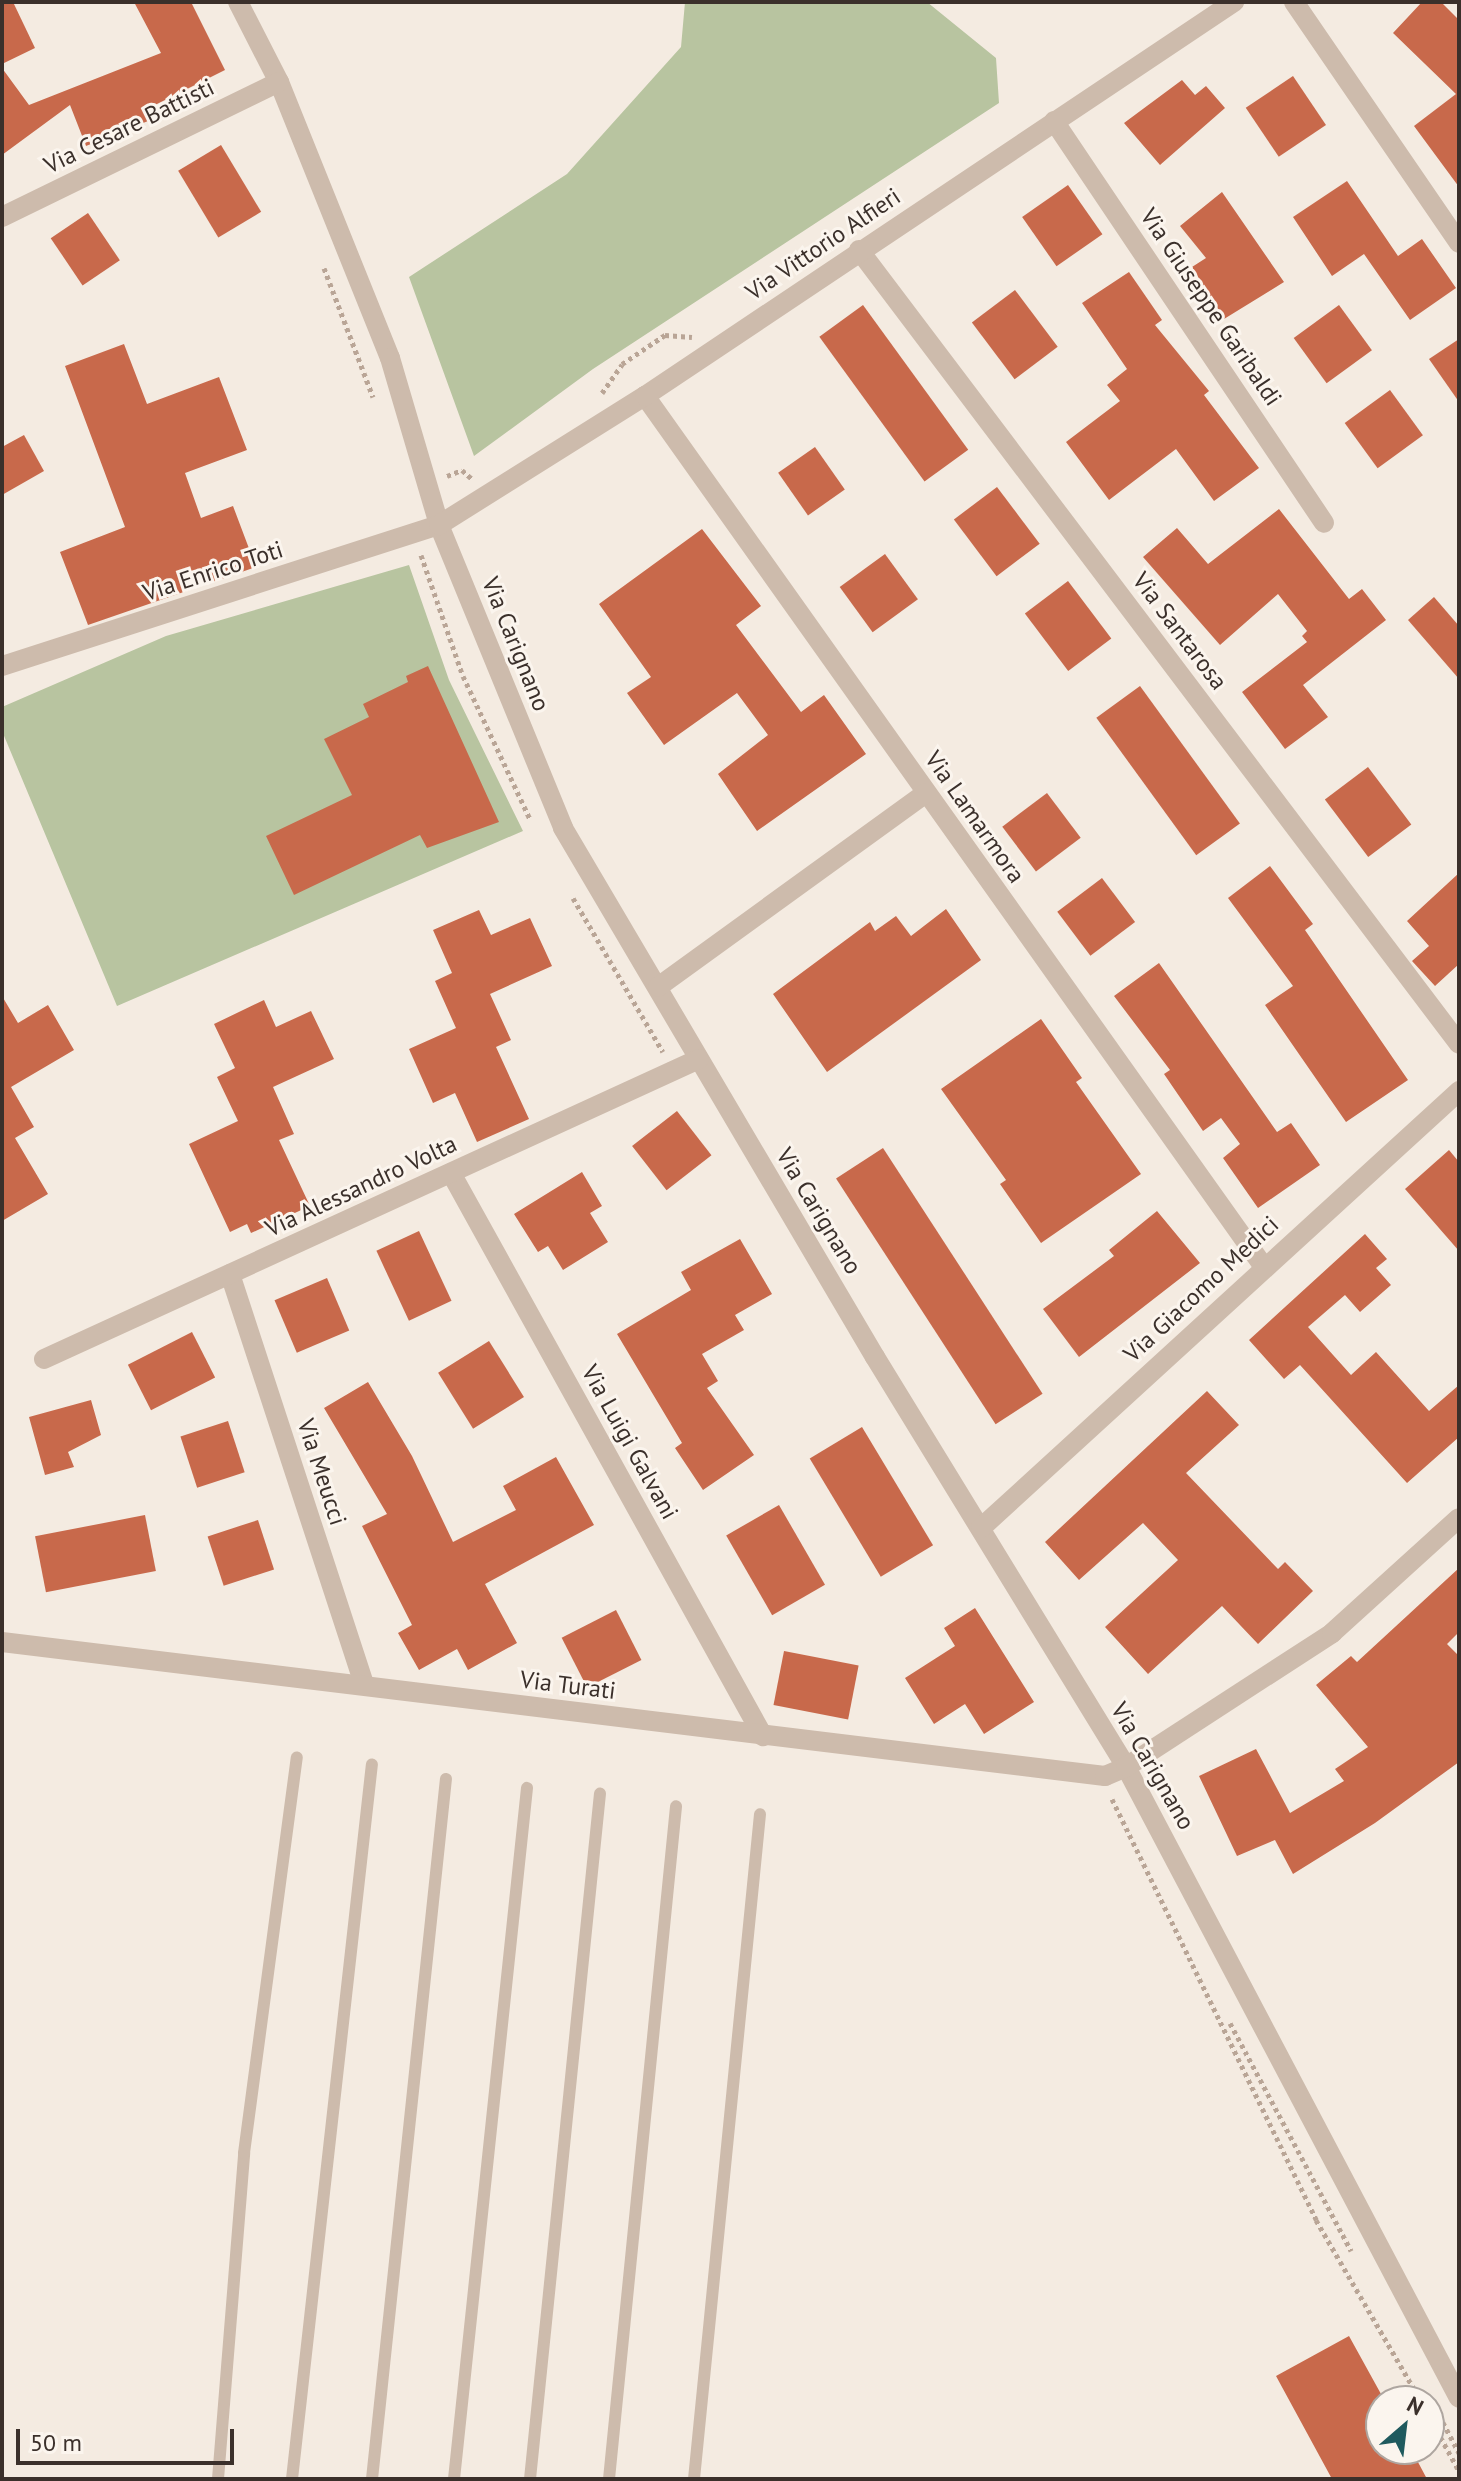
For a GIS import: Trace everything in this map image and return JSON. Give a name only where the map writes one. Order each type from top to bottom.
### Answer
[{"type":"street","name":"Via Carignano","points":[[238,2],[279,82],[390,358],[439,525],[563,828],[1126,1767],[1459,2398]]},
{"type":"street","name":"Via Vittorio Alfieri","points":[[439,525],[645,396],[1234,2]]},
{"type":"street","points":[[1294,2],[1459,243]]},
{"type":"street","name":"Via Cesare Battisti","points":[[2,217],[279,82]]},
{"type":"street","name":"Via Giuseppe Garibaldi","points":[[1054,121],[1324,523]]},
{"type":"street","name":"Via Santarosa","points":[[859,250],[1459,1044]]},
{"type":"street","name":"Via Lamarmora","points":[[645,396],[1264,1267]]},
{"type":"street","name":"Via Enrico Toti","points":[[2,666],[439,525]]},
{"type":"street","points":[[658,987],[926,793]]},
{"type":"street","name":"Via Alessandro Volta","points":[[44,1359],[699,1059]]},
{"type":"street","name":"Via Giacomo Medici","points":[[981,1528],[1459,1091]]},
{"type":"street","name":"Via Luigi Galvani","points":[[451,1173],[763,1736]]},
{"type":"street","name":"Via Meucci","points":[[230,1274],[364,1685]]},
{"type":"street","name":"Via Turati","points":[[2,1642],[1102,1775],[1126,1767],[1332,1633],[1459,1518]]},
{"type":"lane","points":[[218,2479],[244,2153],[297,1758]]},
{"type":"lane","points":[[292,2479],[372,1764]]},
{"type":"lane","points":[[372,2479],[446,1779]]},
{"type":"lane","points":[[454,2479],[527,1788]]},
{"type":"lane","points":[[530,2479],[600,1794]]},
{"type":"lane","points":[[609,2479],[676,1806]]},
{"type":"lane","points":[[694,2479],[760,1814]]},
{"type":"path","points":[[1102,1775],[1316,2220],[1412,2385]]},
{"type":"path","points":[[1445,2445],[1459,2471]]},
{"type":"green space","points":[[685,2],[927,2],[996,58],[999,103],[593,369],[474,456],[409,277],[567,174],[681,47]]},
{"type":"green space","points":[[409,565],[449,680],[523,831],[117,1006],[2,731],[2,707],[166,636]]},
{"type":"building","points":[[2,2],[13,2],[35,48],[2,64]]},
{"type":"building","points":[[134,2],[191,2],[225,70],[153,106],[158,117],[86,146],[70,105],[2,155],[2,68],[29,105],[161,53]]},
{"type":"building","points":[[1422,2],[1441,2],[1459,20],[1459,187],[1414,126],[1456,94],[1393,33]]},
{"type":"building","points":[[1293,76],[1326,125],[1279,157],[1246,108]]},
{"type":"building","points":[[1182,80],[1195,95],[1206,86],[1225,108],[1160,165],[1124,123]]},
{"type":"building","points":[[221,145],[261,212],[218,238],[178,171]]},
{"type":"building","points":[[1347,181],[1398,256],[1422,239],[1456,288],[1410,320],[1364,254],[1332,276],[1293,217]]},
{"type":"building","points":[[1068,185],[1102,234],[1057,266],[1022,217]]},
{"type":"building","points":[[1222,192],[1284,282],[1224,319],[1192,267],[1206,258],[1180,226]]},
{"type":"building","points":[[88,213],[120,260],[83,285],[51,238]]},
{"type":"building","points":[[1129,272],[1162,320],[1155,325],[1209,391],[1204,395],[1259,468],[1214,501],[1176,449],[1109,500],[1066,442],[1120,401],[1107,385],[1127,369],[1082,303]]},
{"type":"building","points":[[1015,290],[1058,347],[1015,379],[972,322]]},
{"type":"building","points":[[863,305],[968,450],[925,482],[819,337]]},
{"type":"building","points":[[1339,305],[1372,350],[1327,383],[1294,338]]},
{"type":"building","points":[[1459,339],[1459,402],[1429,359]]},
{"type":"building","points":[[124,344],[147,404],[219,377],[247,450],[185,473],[201,518],[233,506],[256,567],[88,625],[60,552],[125,527],[65,366]]},
{"type":"building","points":[[1390,390],[1423,435],[1378,468],[1345,423]]},
{"type":"building","points":[[24,435],[44,471],[2,495],[2,447]]},
{"type":"building","points":[[815,447],[845,490],[808,515],[778,473]]},
{"type":"building","points":[[997,487],[1040,544],[997,576],[954,519]]},
{"type":"building","points":[[1279,509],[1349,599],[1362,589],[1386,620],[1303,685],[1328,717],[1285,749],[1242,692],[1307,642],[1302,636],[1307,631],[1278,594],[1220,645],[1143,557],[1177,528],[1208,564]]},
{"type":"building","points":[[702,529],[761,606],[736,625],[801,712],[824,695],[866,754],[757,831],[718,774],[768,735],[737,693],[664,745],[627,693],[651,677],[599,604]]},
{"type":"building","points":[[885,554],[918,599],[873,632],[840,587]]},
{"type":"building","points":[[1068,581],[1111,639],[1068,671],[1025,613]]},
{"type":"building","points":[[1434,597],[1459,626],[1459,679],[1408,620]]},
{"type":"building","points":[[428,666],[499,822],[427,848],[420,835],[294,895],[266,836],[352,795],[324,739],[369,717],[363,704],[408,682],[406,676]]},
{"type":"building","points":[[1140,686],[1240,824],[1196,855],[1096,718]]},
{"type":"building","points":[[1368,767],[1411,825],[1368,857],[1325,799]]},
{"type":"building","points":[[1047,793],[1081,838],[1036,871],[1002,827]]},
{"type":"building","points":[[1270,866],[1313,924],[1305,930],[1408,1080],[1346,1122],[1265,1005],[1293,986],[1228,898]]},
{"type":"building","points":[[1459,873],[1459,964],[1435,986],[1412,961],[1429,946],[1407,921]]},
{"type":"building","points":[[1102,878],[1135,922],[1090,956],[1057,912]]},
{"type":"building","points":[[946,909],[981,960],[827,1072],[773,994],[870,922],[875,931],[896,916],[911,936]]},
{"type":"building","points":[[479,910],[491,935],[530,918],[552,966],[490,994],[511,1040],[496,1047],[529,1119],[477,1142],[455,1093],[433,1103],[409,1049],[456,1028],[435,981],[452,973],[433,930]]},
{"type":"building","points":[[1159,963],[1277,1132],[1291,1123],[1320,1165],[1258,1208],[1223,1158],[1240,1144],[1221,1118],[1203,1131],[1164,1074],[1170,1070],[1114,996]]},
{"type":"building","points":[[2,996],[18,1023],[48,1005],[74,1050],[11,1087],[34,1127],[15,1138],[48,1194],[2,1221]]},
{"type":"building","points":[[264,1000],[276,1027],[311,1011],[334,1059],[273,1087],[294,1134],[279,1140],[310,1206],[251,1233],[247,1224],[230,1232],[189,1144],[238,1121],[217,1077],[235,1068],[214,1024]]},
{"type":"building","points":[[1041,1019],[1082,1078],[1076,1082],[1141,1174],[1041,1243],[1000,1184],[1006,1180],[941,1089]]},
{"type":"building","points":[[677,1111],[711,1155],[667,1190],[632,1146]]},
{"type":"building","points":[[883,1148],[1043,1394],[996,1424],[836,1178]]},
{"type":"building","points":[[1449,1150],[1459,1162],[1459,1251],[1405,1189]]},
{"type":"building","points":[[582,1172],[602,1206],[590,1213],[608,1242],[563,1270],[548,1246],[538,1252],[514,1214]]},
{"type":"building","points":[[1157,1211],[1200,1263],[1079,1357],[1043,1309],[1114,1256],[1109,1250]]},
{"type":"building","points":[[419,1231],[452,1301],[409,1321],[376,1251]]},
{"type":"building","points":[[1365,1234],[1387,1259],[1376,1268],[1391,1285],[1360,1312],[1345,1295],[1308,1327],[1351,1375],[1376,1352],[1429,1411],[1459,1385],[1459,1437],[1407,1483],[1300,1365],[1284,1379],[1249,1340]]},
{"type":"building","points":[[740,1239],[772,1294],[735,1315],[744,1330],[702,1354],[718,1381],[707,1388],[754,1455],[703,1490],[675,1448],[682,1443],[617,1334],[691,1290],[681,1272]]},
{"type":"building","points":[[327,1278],[349,1330],[297,1353],[275,1300]]},
{"type":"building","points":[[192,1332],[215,1377],[151,1410],[128,1365]]},
{"type":"building","points":[[489,1341],[524,1397],[473,1429],[438,1373]]},
{"type":"building","points":[[368,1382],[412,1456],[453,1542],[516,1510],[503,1486],[556,1457],[594,1525],[485,1584],[517,1643],[468,1670],[457,1649],[419,1670],[398,1633],[412,1625],[362,1526],[387,1514],[324,1408]]},
{"type":"building","points":[[1207,1391],[1239,1425],[1186,1473],[1278,1569],[1285,1562],[1313,1591],[1258,1644],[1222,1606],[1148,1674],[1105,1627],[1178,1560],[1143,1523],[1079,1580],[1045,1542]]},
{"type":"building","points":[[91,1400],[101,1435],[68,1452],[74,1467],[45,1475],[29,1417]]},
{"type":"building","points":[[228,1421],[245,1472],[197,1488],[180,1436]]},
{"type":"building","points":[[862,1427],[933,1545],[881,1577],[810,1458]]},
{"type":"building","points":[[779,1505],[825,1585],[772,1615],[726,1536]]},
{"type":"building","points":[[145,1515],[156,1571],[46,1592],[35,1536]]},
{"type":"building","points":[[258,1520],[274,1569],[224,1586],[208,1536]]},
{"type":"building","points":[[1459,1568],[1459,1632],[1447,1644],[1459,1656],[1459,1762],[1375,1823],[1293,1874],[1275,1840],[1237,1856],[1199,1776],[1256,1749],[1290,1813],[1344,1781],[1335,1769],[1368,1747],[1316,1685],[1351,1656],[1357,1662]]},
{"type":"building","points":[[975,1608],[1034,1702],[984,1734],[965,1704],[934,1724],[905,1678],[955,1646],[944,1628]]},
{"type":"building","points":[[616,1610],[641,1660],[587,1688],[562,1638]]},
{"type":"building","points":[[784,1651],[859,1666],[848,1719],[774,1705]]},
{"type":"building","points":[[1349,2336],[1376,2385],[1365,2385],[1365,2465],[1420,2465],[1427,2479],[1332,2479],[1276,2376]]}]
